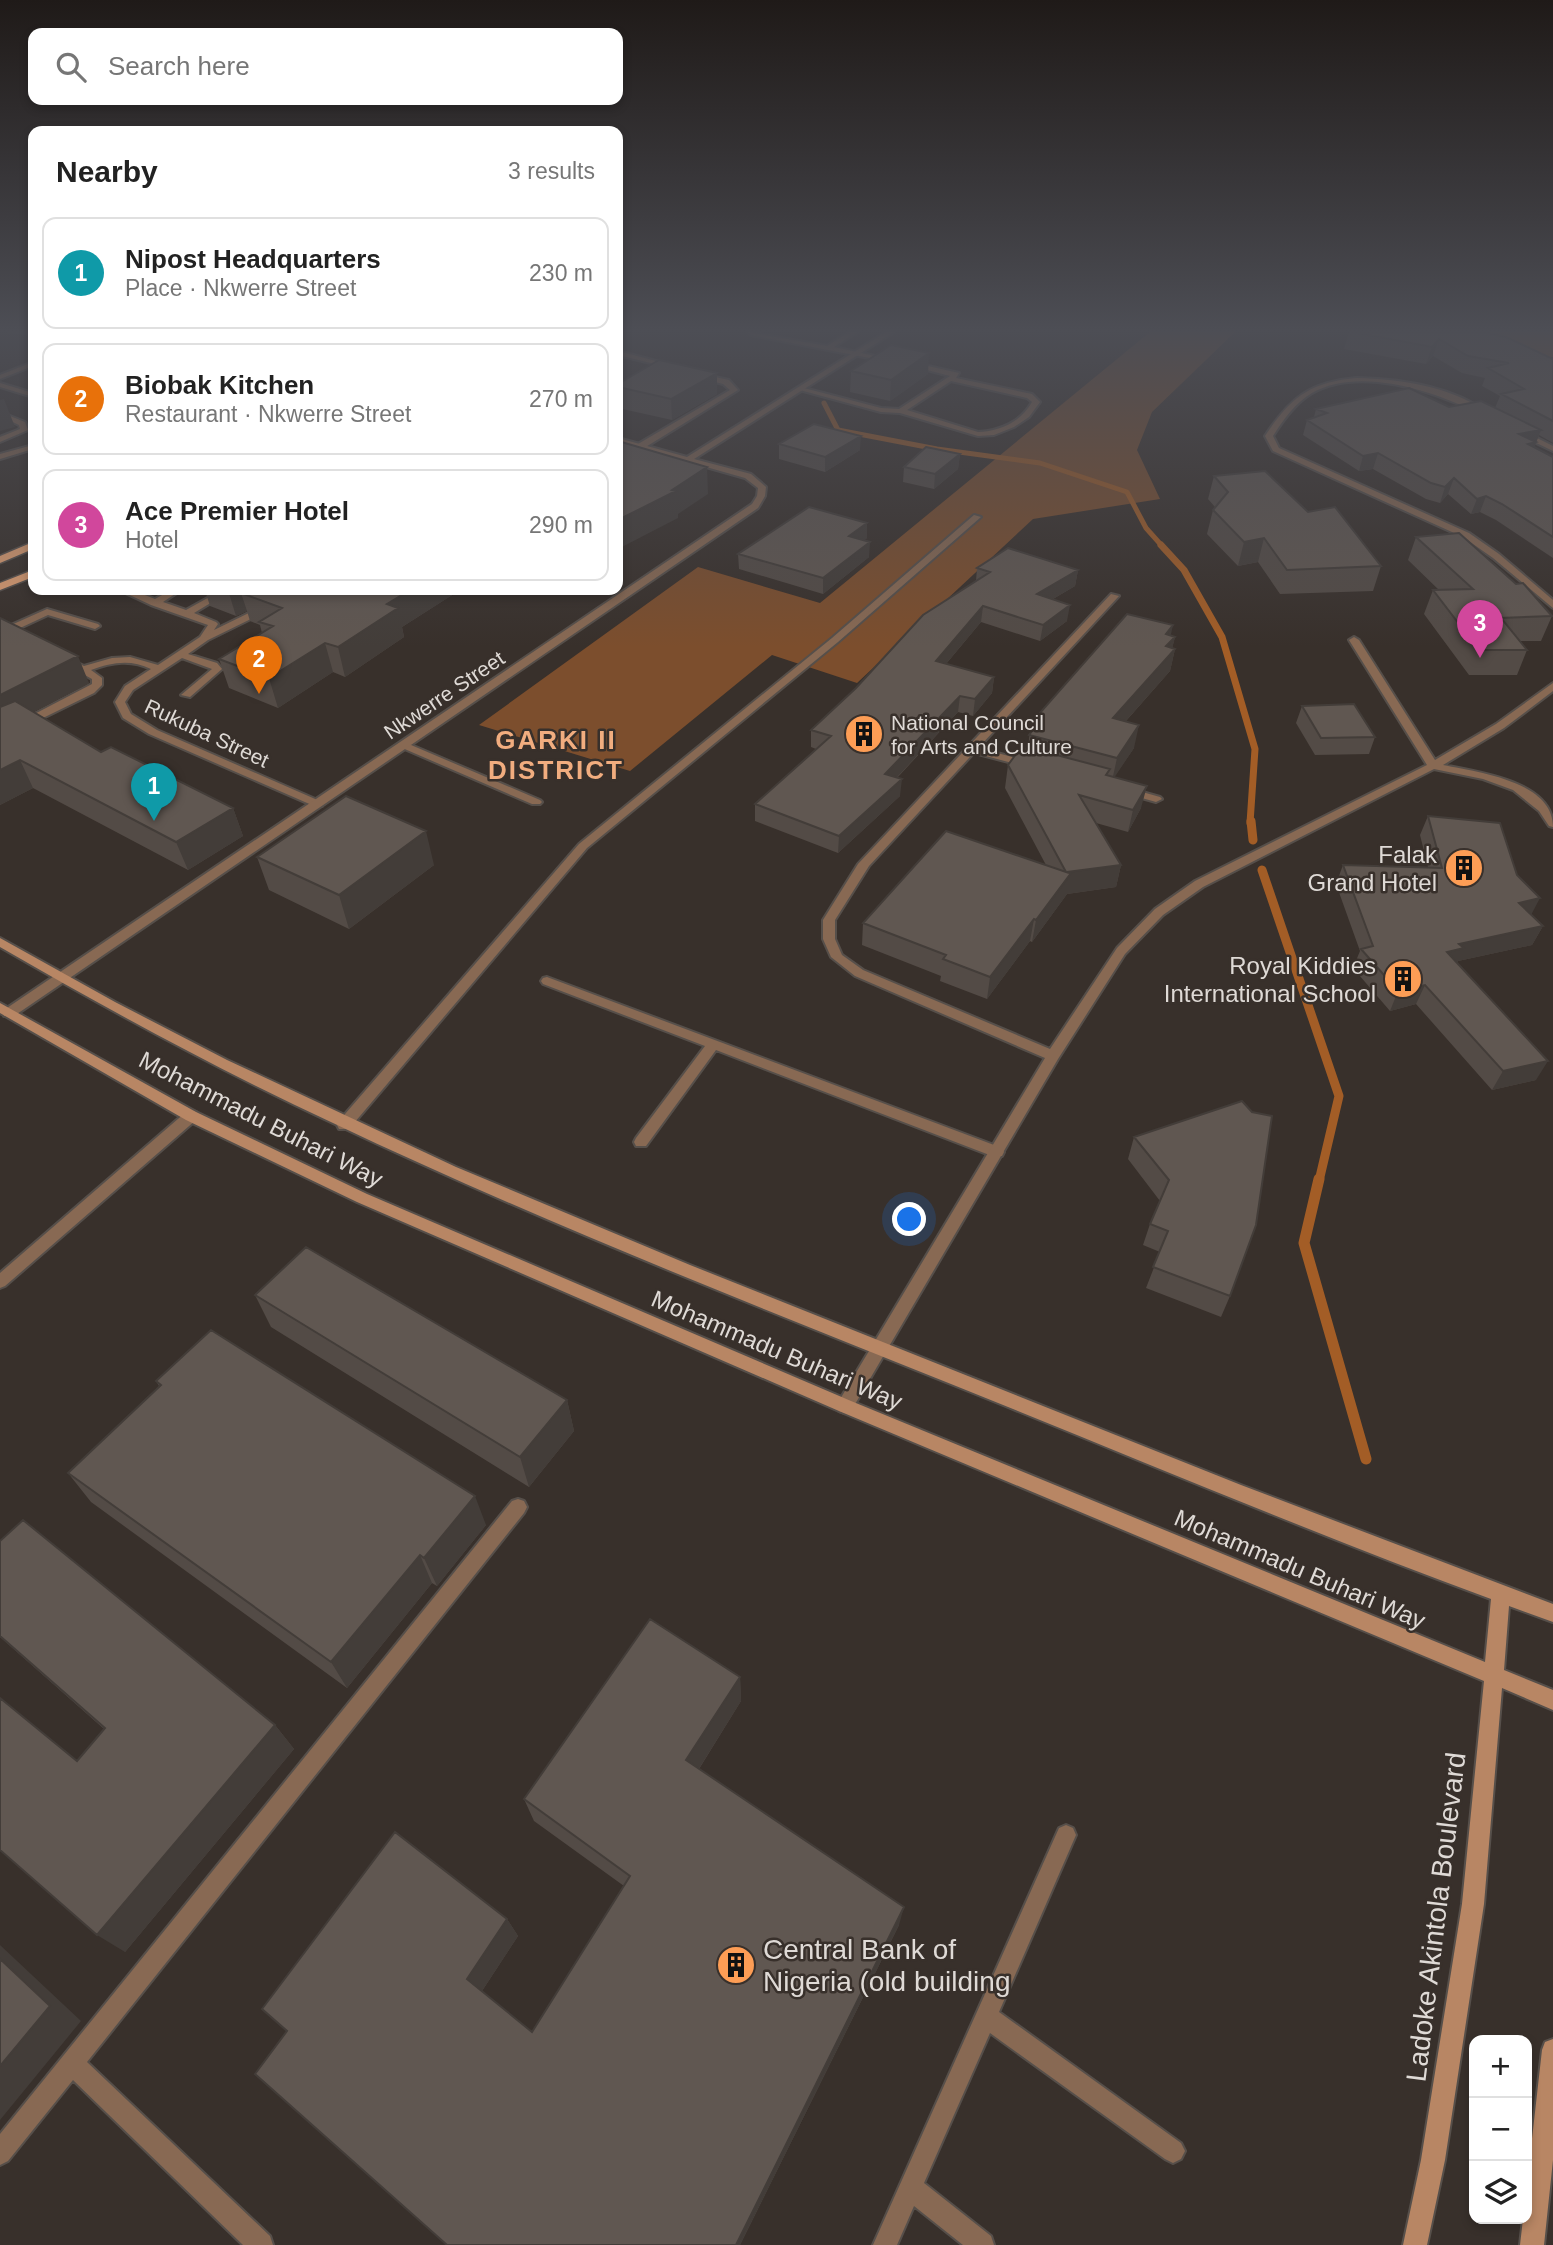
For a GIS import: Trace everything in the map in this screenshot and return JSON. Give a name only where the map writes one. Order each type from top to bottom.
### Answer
[{"type":"main road","points":[[0,560],[28,547]]},
{"type":"main road","points":[[0,587],[28,575]]},
{"type":"main road","name":"Mohammadu Buhari Way","points":[[0,942],[61,978],[344,1125],[551,1215],[880,1348],[1553,1613]]},
{"type":"main road","name":"Mohammadu Buhari Way","points":[[3,1012],[191,1116],[362,1198],[845,1406],[1553,1700]]},
{"type":"main road","name":"Ladoke Akintola Boulevard","points":[[1415,2245],[1433,2160],[1473,1904],[1501,1594]]},
{"type":"main road","points":[[1532,2245],[1553,2050]]},
{"type":"street","points":[[641,446],[656,437]]},
{"type":"street","points":[[690,458],[724,437]]},
{"type":"street","points":[[1269,437],[1276,449],[1286,455],[1466,535],[1496,556],[1553,605]]},
{"type":"street","points":[[1529,437],[1553,450]]},
{"type":"street","name":"Nkwerre Street","points":[[3,1012],[61,978],[318,804],[754,506],[761,496],[762,487],[748,476],[623,441]]},
{"type":"street","points":[[0,457],[28,449]]},
{"type":"street","points":[[344,1125],[583,846],[844,632],[977,517]]},
{"type":"street","points":[[136,595],[186,614],[219,595]]},
{"type":"street","points":[[154,603],[168,595]]},
{"type":"street","points":[[1053,1056],[859,972],[837,957],[829,940],[828,920],[864,864],[1114,596]]},
{"type":"street","points":[[204,639],[277,602]]},
{"type":"street","points":[[1,634],[47,612],[95,626]]},
{"type":"street","name":"Rukuba Street","points":[[186,614],[207,620],[213,624],[212,629],[204,639],[182,655],[129,688],[120,702],[127,716],[153,732],[318,804]]},
{"type":"street","points":[[1,634],[22,640]]},
{"type":"street","points":[[1354,640],[1433,766],[1502,781],[1533,794],[1553,824]]},
{"type":"street","points":[[182,655],[214,665],[217,670],[186,695]]},
{"type":"street","points":[[0,736],[97,685],[97,678],[59,658]]},
{"type":"street","points":[[84,670],[107,661],[130,658],[158,668]]},
{"type":"street","points":[[845,1406],[1053,1056],[1121,951],[1159,912],[1199,884],[1433,766],[1500,726],[1553,686]]},
{"type":"street","points":[[404,745],[536,802]]},
{"type":"street","points":[[971,749],[1037,767]]},
{"type":"street","points":[[1116,788],[1156,799]]},
{"type":"street","points":[[547,981],[997,1152]]},
{"type":"street","points":[[641,1142],[714,1044]]},
{"type":"street","points":[[0,1282],[191,1116]]},
{"type":"street","points":[[0,2153],[518,1507]]},
{"type":"street","points":[[885,2245],[988,2018],[1066,1835]]},
{"type":"street","points":[[988,2018],[1173,2151]]},
{"type":"street","points":[[72,2063],[261,2245]]},
{"type":"street","points":[[911,2189],[982,2245]]},
{"type":"shaded area","points":[[1022,437],[1142,437],[1137,450],[1160,499],[1033,519],[857,683],[772,655],[630,771],[479,725],[698,567],[820,603]]},
{"type":"building","points":[[792,437],[860,437],[825,457],[779,444]]},
{"type":"building","points":[[1333,437],[1525,437],[1536,442],[1528,444],[1553,457],[1553,537],[1486,496],[1477,499],[1454,478],[1445,487],[1431,483],[1378,453],[1363,456]]},
{"type":"building","points":[[623,442],[707,467],[672,490],[676,491],[623,518]]},
{"type":"building","points":[[926,447],[960,454],[935,474],[904,467]]},
{"type":"building","points":[[1265,471],[1308,512],[1335,507],[1381,566],[1287,570],[1264,538],[1244,542],[1213,510],[1228,492],[1214,476]]},
{"type":"building","points":[[809,507],[867,523],[849,536],[870,542],[823,578],[738,554]]},
{"type":"building","points":[[1459,533],[1516,584],[1523,583],[1552,616],[1501,618],[1527,650],[1479,650],[1433,590],[1473,589],[1416,537]]},
{"type":"building","points":[[1008,548],[1078,570],[1037,594],[1070,605],[1043,625],[983,606],[936,661],[994,677],[975,699],[960,696],[885,774],[902,779],[839,836],[755,804],[831,736],[811,730],[856,688],[923,615],[990,572],[977,568]]},
{"type":"building","points":[[246,595],[402,595],[387,604],[398,608],[338,647],[325,643],[269,678],[219,659],[273,626],[259,622],[282,608]]},
{"type":"building","points":[[1127,614],[1173,625],[1166,634],[1175,637],[1166,646],[1175,649],[1113,718],[1139,725],[1117,758],[1029,735],[1037,725],[1031,723]]},
{"type":"building","points":[[0,618],[78,656],[0,695]]},
{"type":"building","points":[[15,701],[101,752],[111,747],[233,808],[176,842],[20,760],[0,770],[0,707]]},
{"type":"building","points":[[1354,704],[1375,737],[1321,738],[1302,706]]},
{"type":"building","points":[[1022,746],[1110,769],[1106,775],[1147,786],[1133,810],[1079,795],[1121,865],[1067,872],[1071,873],[990,977],[943,959],[946,955],[863,923],[946,831],[1066,872],[1008,765]]},
{"type":"building","points":[[346,796],[426,831],[339,895],[257,857]]},
{"type":"building","points":[[1428,816],[1500,823],[1517,875],[1540,898],[1519,903],[1543,926],[1459,944],[1464,948],[1447,952],[1548,1061],[1503,1071],[1425,985],[1398,991],[1361,949],[1373,946],[1343,865],[1442,868]]},
{"type":"building","points":[[1242,1101],[1252,1112],[1272,1116],[1256,1225],[1230,1296],[1153,1267],[1168,1231],[1150,1224],[1169,1180],[1134,1137]]},
{"type":"building","points":[[306,1247],[567,1400],[520,1457],[255,1295]]},
{"type":"building","points":[[211,1330],[475,1496],[424,1558],[420,1555],[331,1662],[68,1473],[161,1385],[156,1381]]},
{"type":"building","points":[[23,1520],[275,1725],[97,1935],[0,1850],[0,1698],[77,1761],[105,1728],[0,1636],[0,1541]]},
{"type":"building","name":"Central Bank of Nigeria (old building","points":[[650,1619],[740,1677],[686,1760],[904,1907],[736,2245],[447,2245],[255,2074],[287,2031],[262,2009],[395,1832],[507,1919],[467,1979],[532,2032],[630,1876],[524,1799]]},
{"type":"building","points":[[0,1959],[50,2006],[0,2066]]},
{"type":"waterway","points":[[873,437],[937,449],[1040,463],[1127,492],[1146,528],[1163,547]]},
{"type":"waterway","points":[[1161,545],[1184,570],[1222,637],[1255,749],[1250,823]]},
{"type":"waterway","points":[[1251,821],[1253,840]]},
{"type":"waterway","points":[[1262,870],[1339,1096],[1319,1181]]},
{"type":"waterway","points":[[1319,1179],[1304,1243],[1366,1459]]},
{"type":"place","name":"Ace Premier Hotel","points":[[1480,658]]},
{"type":"place","name":"Biobak Kitchen","points":[[259,694]]},
{"type":"place","name":"National Council for Arts and Culture","points":[[864,734]]},
{"type":"place","name":"Nipost Headquarters","points":[[154,821]]},
{"type":"place","name":"Falak Grand Hotel","points":[[1464,868]]},
{"type":"place","name":"Royal Kiddies International School","points":[[1403,979]]},
{"type":"place","name":"Central Bank of Nigeria (old building","points":[[736,1965]]},
{"type":"district","name":"GARKI II DISTRICT","points":[[556,755]]}]
